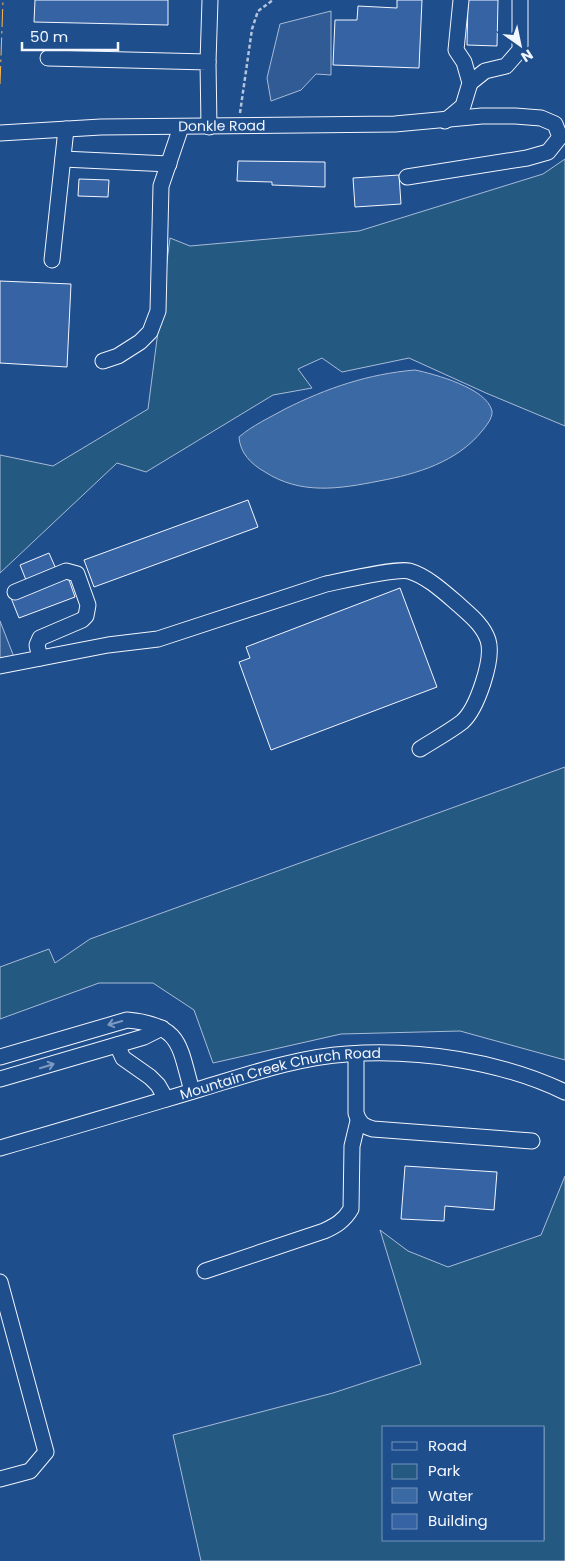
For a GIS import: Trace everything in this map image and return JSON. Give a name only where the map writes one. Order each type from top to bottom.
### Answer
[{"type":"street","points":[[209,127],[208,62],[210,0]]},
{"type":"street","points":[[445,121],[463,106],[470,83],[464,62],[456,50],[461,0]]},
{"type":"street","points":[[470,83],[485,72],[506,66],[520,50],[520,0]]},
{"type":"street","points":[[48,58],[208,62]]},
{"type":"street","name":"Donkle Road","points":[[0,134],[66,129],[395,124],[490,116],[541,118],[556,124],[560,137],[548,152],[527,158],[407,177]]},
{"type":"street","points":[[104,361],[118,356],[140,342],[150,332],[158,311],[161,186],[181,127]]},
{"type":"street","points":[[52,260],[66,129]]},
{"type":"street","points":[[63,159],[168,164]]},
{"type":"street","points":[[15,592],[66,571],[72,571],[79,578],[88,605],[86,616],[82,620],[40,638],[37,645],[40,658]]},
{"type":"street","points":[[0,666],[108,645],[158,639],[326,584],[408,571],[437,585],[479,624],[488,641],[488,658],[483,682],[474,704],[464,721],[420,749]]},
{"type":"street","points":[[0,1057],[127,1020],[139,1021],[162,1028],[172,1034],[178,1044],[192,1091]]},
{"type":"street","points":[[0,1079],[144,1037],[162,1028]]},
{"type":"street","points":[[117,1045],[123,1058],[150,1077],[158,1085],[166,1099]]},
{"type":"street","points":[[205,1271],[324,1232],[346,1218],[351,1209],[352,1146],[358,1121],[356,1113],[356,1054]]},
{"type":"street","name":"Mountain Creek Church Road","points":[[0,1148],[192,1091],[307,1060],[356,1054],[426,1055],[478,1064],[520,1074],[565,1092]]},
{"type":"street","points":[[358,1121],[364,1126],[373,1129],[532,1141]]},
{"type":"street","points":[[0,1282],[46,1452],[30,1471],[0,1479]]},
{"type":"path","points":[[240,114],[252,29],[258,11],[273,0]]},
{"type":"green space","points":[[565,159],[565,426],[409,358],[342,372],[322,358],[298,369],[312,388],[273,395],[146,472],[117,463],[0,573],[0,455],[53,466],[148,409],[170,238],[190,246],[359,231],[543,174]]},
{"type":"green space","points":[[565,767],[565,1060],[460,1031],[341,1034],[213,1063],[194,1010],[153,983],[99,983],[0,1019],[0,967],[49,949],[55,963],[90,939]]},
{"type":"green space","points":[[565,1176],[565,1561],[201,1561],[173,1435],[333,1393],[421,1364],[380,1230],[408,1251],[448,1267],[541,1235]]},
{"type":"shaded area","points":[[331,11],[331,75],[316,74],[301,90],[271,101],[267,78],[280,24]]},
{"type":"shaded area","points":[[0,621],[14,657],[0,660]]},
{"type":"water","points":[[415,370],[459,383],[481,395],[492,411],[489,422],[472,442],[448,459],[408,475],[364,484],[320,488],[292,484],[279,479],[255,465],[244,453],[239,437],[261,422],[301,401],[348,383],[381,375]]},
{"type":"building","points":[[35,0],[168,0],[168,25],[34,22]]},
{"type":"building","points":[[397,0],[422,0],[419,68],[333,65],[335,20],[357,20],[358,6],[397,8]]},
{"type":"building","points":[[468,0],[498,0],[497,46],[467,45]]},
{"type":"building","points":[[238,161],[325,162],[325,187],[272,185],[272,182],[237,181]]},
{"type":"building","points":[[399,175],[401,204],[355,207],[353,178]]},
{"type":"building","points":[[79,179],[109,180],[108,197],[78,196]]},
{"type":"building","points":[[0,281],[71,284],[67,367],[0,363]]},
{"type":"building","points":[[248,500],[258,527],[94,587],[84,560]]},
{"type":"building","points":[[49,553],[56,569],[26,580],[20,565]]},
{"type":"building","points":[[68,577],[75,597],[19,618],[11,598]]},
{"type":"building","points":[[400,588],[437,687],[271,750],[239,662],[250,658],[246,647]]},
{"type":"building","points":[[405,1166],[497,1172],[494,1210],[445,1206],[444,1221],[401,1219]]},
{"type":"power","points":[[0,84],[3,0]]}]
